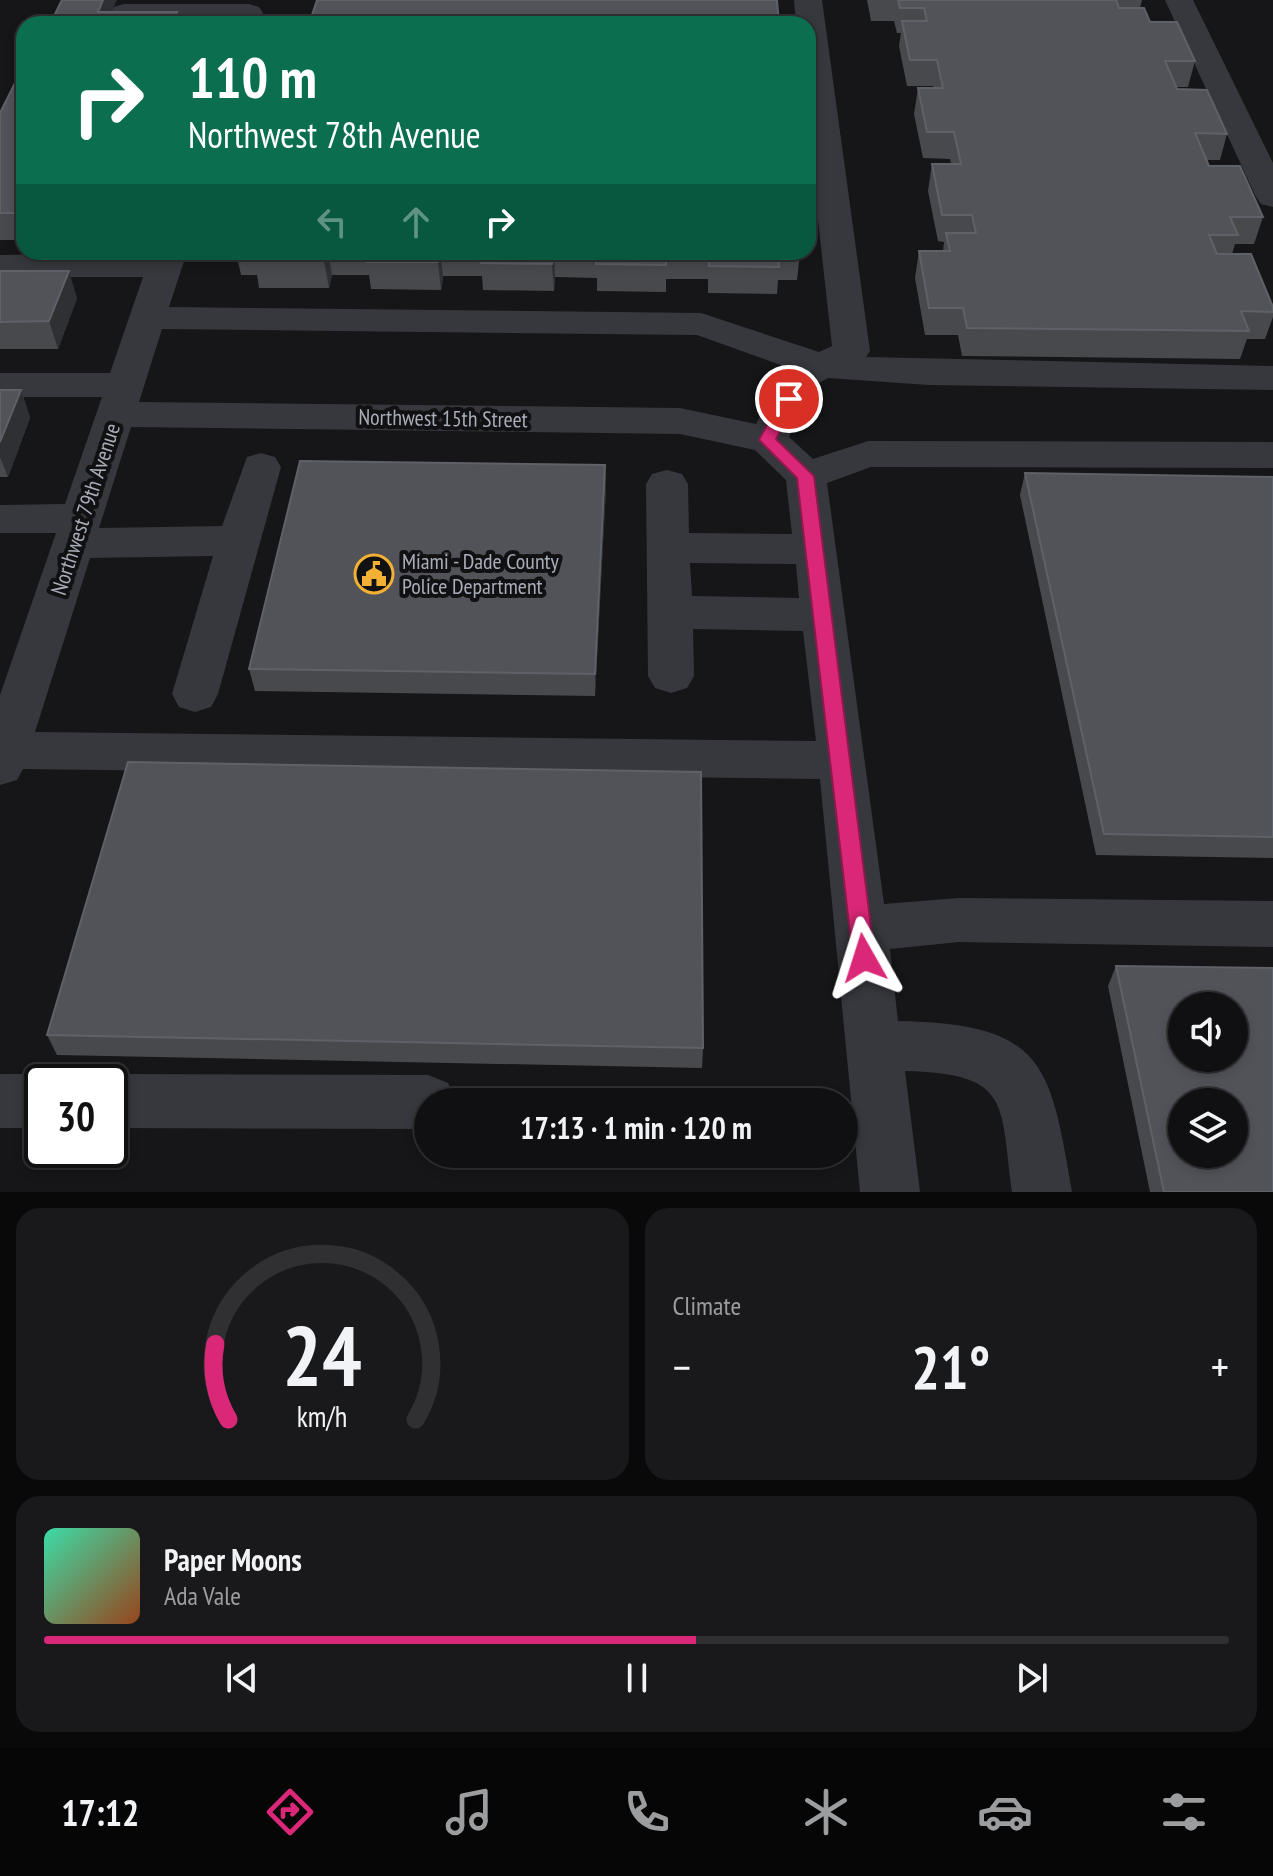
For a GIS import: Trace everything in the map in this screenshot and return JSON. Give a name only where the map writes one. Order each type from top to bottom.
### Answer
[{"type":"street","points":[[1179,0],[1273,197]]},
{"type":"street","points":[[124,13],[249,12]]},
{"type":"street","points":[[816,123],[851,351],[799,378],[768,440],[806,476],[874,1045],[862,1104],[890,1192]]},
{"type":"street","points":[[0,266],[143,260]]},
{"type":"street","name":"Northwest 79th Avenue","points":[[2,756],[167,260]]},
{"type":"street","points":[[148,318],[701,324],[822,366],[929,373],[1273,378]]},
{"type":"street","name":"Northwest 15th Street","points":[[0,385],[120,400],[680,421],[768,440]]},
{"type":"street","points":[[806,476],[868,454],[1273,455]]},
{"type":"street","points":[[195,694],[261,467]]},
{"type":"street","points":[[667,484],[671,676]]},
{"type":"street","points":[[0,519],[78,530],[239,541]]},
{"type":"street","points":[[668,548],[815,549]]},
{"type":"street","points":[[670,612],[823,615]]},
{"type":"street","points":[[2,756],[842,760]]},
{"type":"street","points":[[861,929],[959,920],[1273,924]]},
{"type":"street","points":[[874,1045],[960,1050],[1008,1068],[1025,1094],[1042,1192]]},
{"type":"street","points":[[0,1101],[24,1101]]},
{"type":"street","points":[[128,1101],[414,1102]]},
{"type":"building","points":[[62,0],[103,0],[98,12],[177,12],[175,16],[54,16]]},
{"type":"building","points":[[317,0],[777,0],[778,16],[312,16]]},
{"type":"building","points":[[898,0],[1116,0],[1119,8],[1144,8],[1150,22],[1177,22],[1195,61],[1165,61],[1177,89],[1207,90],[1227,134],[1195,133],[1209,166],[1240,166],[1263,217],[1230,217],[1238,235],[1209,235],[1217,254],[1251,254],[1273,312],[1241,311],[1249,331],[967,328],[963,308],[929,308],[919,251],[950,251],[946,233],[976,233],[972,215],[942,215],[932,164],[961,164],[954,132],[927,132],[918,88],[943,88],[937,60],[910,60],[902,21],[927,21],[924,8],[900,8]]},
{"type":"building","points":[[16,83],[16,213],[0,213],[0,113]]},
{"type":"building","points":[[368,260],[438,260],[438,262]]},
{"type":"building","points":[[482,260],[553,260],[552,264],[481,263]]},
{"type":"building","points":[[596,260],[666,260],[666,265],[596,264]]},
{"type":"building","points":[[709,260],[779,260],[779,267],[709,266]]},
{"type":"building","points":[[0,271],[69,271],[49,321],[0,322]]},
{"type":"building","points":[[0,390],[21,390],[0,442]]},
{"type":"building","points":[[300,461],[605,465],[595,674],[249,669]]},
{"type":"building","points":[[1025,473],[1273,477],[1273,837],[1104,834]]},
{"type":"building","points":[[128,762],[701,772],[703,1048],[47,1035]]},
{"type":"building","points":[[1116,966],[1273,968],[1273,1192],[1164,1192]]},
{"type":"place","name":"Miami - Dade County Police Department","points":[[374,574]]},
{"type":"route","points":[[789,399],[768,440],[806,476],[864,958]]}]
